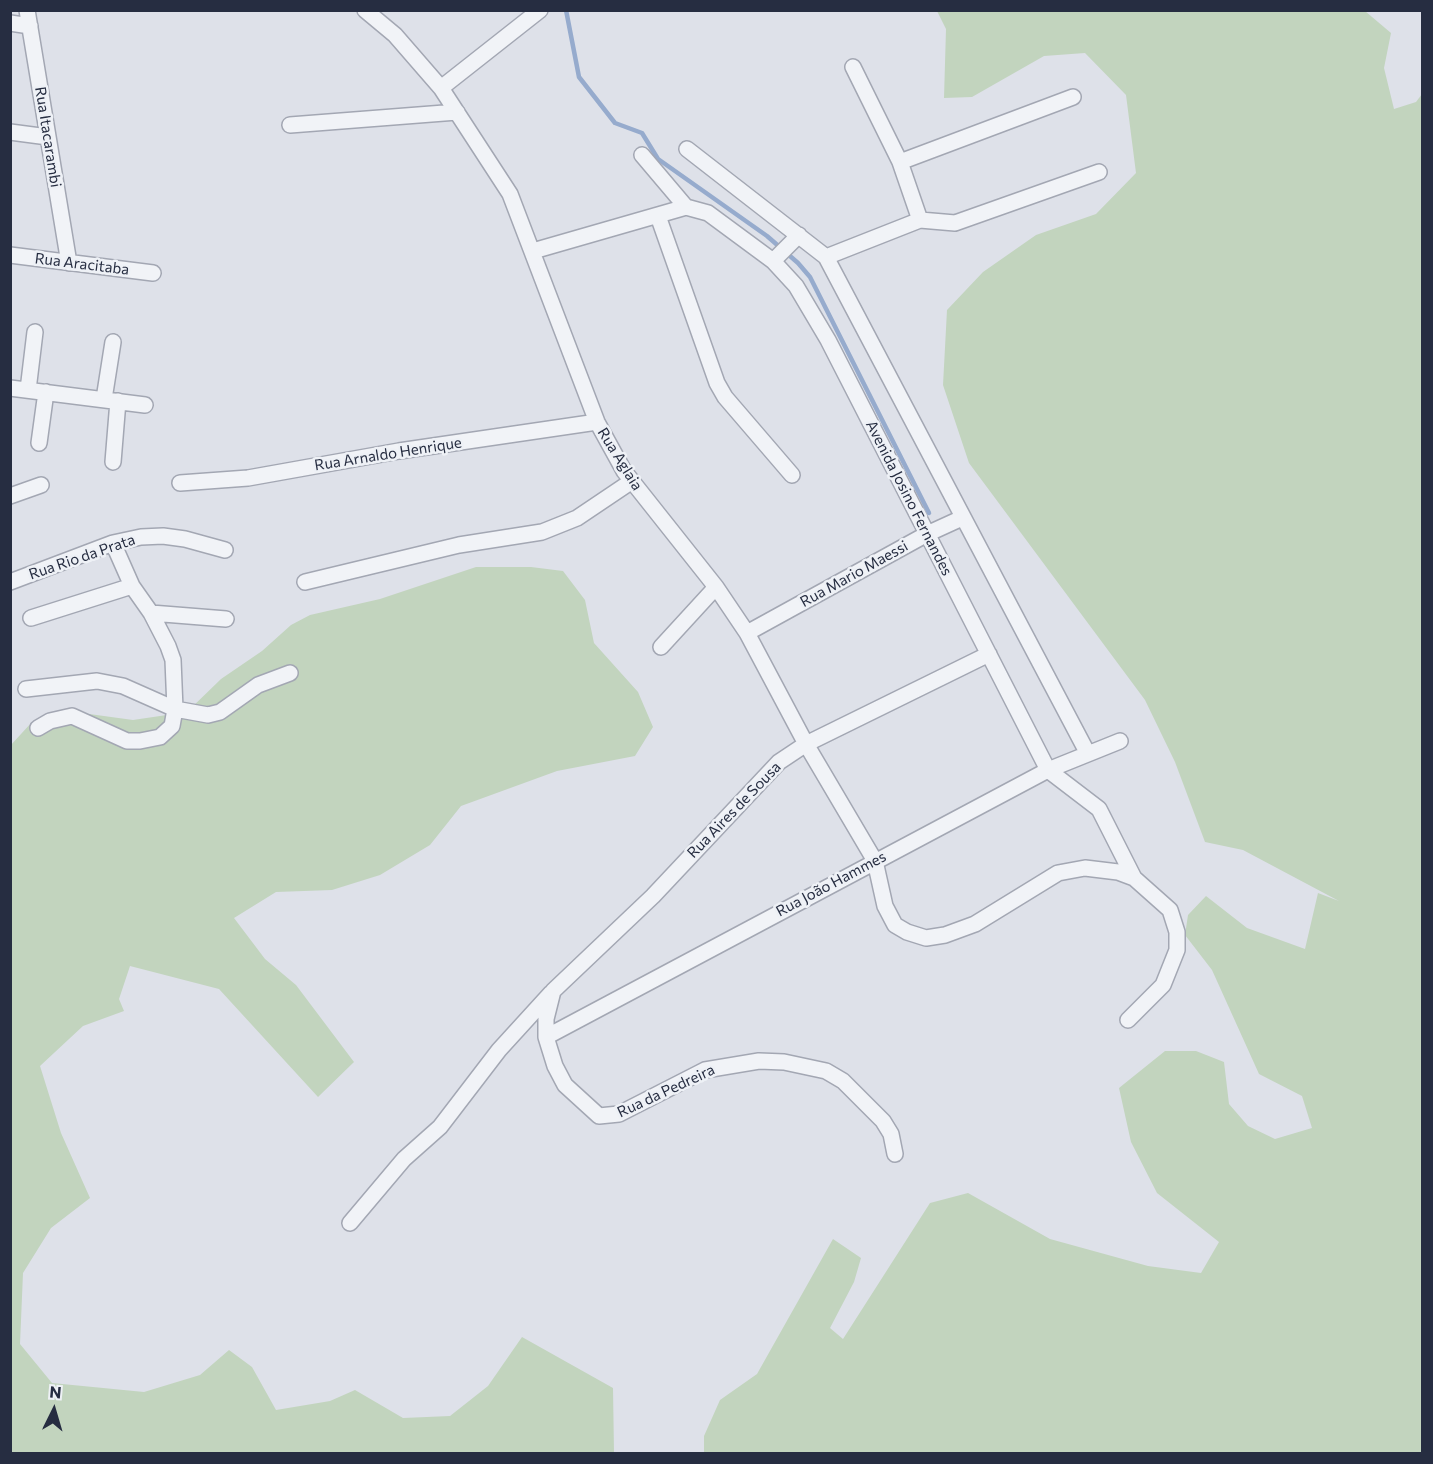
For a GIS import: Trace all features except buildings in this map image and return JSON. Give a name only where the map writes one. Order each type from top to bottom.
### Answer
[{"type":"street","name":"Rua Aglaia","points":[[365,10],[395,35],[441,88],[510,194],[597,422],[632,481],[716,587],[747,633],[806,744],[875,861],[885,906],[895,925],[907,932],[926,938],[975,924],[1058,873],[1086,868],[1119,872],[1134,878]]},
{"type":"street","points":[[441,88],[540,10]]},
{"type":"street","points":[[10,23],[29,18]]},
{"type":"street","name":"Rua Itacarambi","points":[[29,18],[69,263]]},
{"type":"street","points":[[853,67],[900,162],[920,220]]},
{"type":"street","points":[[900,162],[1073,97]]},
{"type":"street","points":[[290,124],[457,112]]},
{"type":"street","points":[[10,132],[48,137]]},
{"type":"street","points":[[687,149],[826,257],[1087,752]]},
{"type":"street","name":"Avenida Josino Fernandes","points":[[642,156],[686,207],[708,213],[779,254],[828,340],[1048,770],[1099,809],[1134,878]]},
{"type":"street","points":[[826,257],[920,220],[955,223],[1099,172]]},
{"type":"street","points":[[532,251],[686,207]]},
{"type":"street","points":[[658,216],[717,383],[725,397],[792,475]]},
{"type":"street","points":[[779,254],[799,235]]},
{"type":"street","name":"Rua Aracitaba","points":[[10,255],[153,273]]},
{"type":"street","points":[[28,390],[35,332]]},
{"type":"street","points":[[113,342],[111,400],[113,462]]},
{"type":"street","points":[[10,388],[145,405]]},
{"type":"street","points":[[39,443],[46,392]]},
{"type":"street","name":"Rua Arnaldo Henrique","points":[[180,483],[248,478],[399,451],[597,422]]},
{"type":"street","points":[[305,582],[459,545],[542,532],[577,518],[632,481]]},
{"type":"street","points":[[10,496],[41,485]]},
{"type":"street","name":"Rua Mario Maessi","points":[[747,633],[927,534],[962,518]]},
{"type":"street","name":"Rua Rio da Prata","points":[[10,582],[113,543],[141,537],[163,536],[185,539],[225,550]]},
{"type":"street","points":[[38,728],[50,721],[72,716],[127,741],[140,741],[167,732],[174,720],[173,660],[151,613],[132,586],[113,543]]},
{"type":"street","points":[[32,618],[132,586]]},
{"type":"street","points":[[661,647],[716,587]]},
{"type":"street","points":[[151,613],[226,619]]},
{"type":"street","name":"Rua Aires de Sousa","points":[[350,1224],[404,1159],[440,1127],[500,1050],[553,991],[653,896],[762,777],[792,751],[989,654]]},
{"type":"street","points":[[26,688],[97,681],[123,686],[175,709],[208,715],[220,712],[258,685],[290,673]]},
{"type":"street","name":"Rua João Hammes","points":[[546,1037],[1048,770],[1087,752],[1120,741]]},
{"type":"street","points":[[1128,1020],[1163,985],[1177,950],[1177,932],[1170,910],[1134,878]]},
{"type":"street","points":[[546,1037],[546,1019],[553,991]]},
{"type":"street","name":"Rua da Pedreira","points":[[546,1037],[555,1066],[565,1084],[599,1116],[619,1114],[705,1070],[759,1061],[784,1062],[826,1071],[843,1081],[884,1121],[891,1134],[895,1154]]},
{"type":"green space","points":[[937,11],[1365,11],[1391,33],[1384,68],[1394,109],[1416,102],[1422,94],[1422,1453],[704,1453],[704,1436],[720,1400],[757,1374],[833,1239],[861,1258],[854,1282],[830,1328],[843,1339],[930,1203],[968,1193],[1050,1239],[1148,1266],[1201,1273],[1219,1242],[1157,1193],[1131,1142],[1119,1088],[1165,1051],[1196,1051],[1224,1062],[1229,1104],[1248,1126],[1275,1139],[1312,1128],[1302,1096],[1259,1074],[1212,970],[1185,935],[1188,915],[1206,896],[1247,928],[1305,949],[1318,893],[1339,901],[1243,850],[1205,842],[1175,762],[1145,700],[969,463],[943,385],[947,310],[983,272],[1036,235],[1096,214],[1136,173],[1126,95],[1085,53],[1044,56],[972,97],[944,98],[946,29]]},
{"type":"green space","points":[[476,567],[531,567],[563,571],[585,600],[594,643],[638,692],[653,727],[635,756],[557,771],[461,806],[430,845],[380,875],[332,890],[276,892],[234,918],[265,959],[296,985],[354,1062],[318,1097],[219,989],[130,966],[119,999],[124,1011],[83,1026],[40,1066],[61,1133],[90,1198],[51,1228],[23,1273],[20,1344],[52,1383],[144,1392],[200,1375],[229,1350],[252,1367],[276,1410],[330,1401],[355,1390],[403,1418],[450,1416],[488,1386],[522,1337],[613,1388],[614,1453],[11,1453],[10,746],[32,722],[82,713],[133,720],[187,712],[221,679],[262,651],[291,625],[310,615],[380,599]]},
{"type":"waterway","points":[[566,10],[579,77],[615,123],[642,133],[658,159],[767,236],[798,263],[810,277],[929,513]]}]
